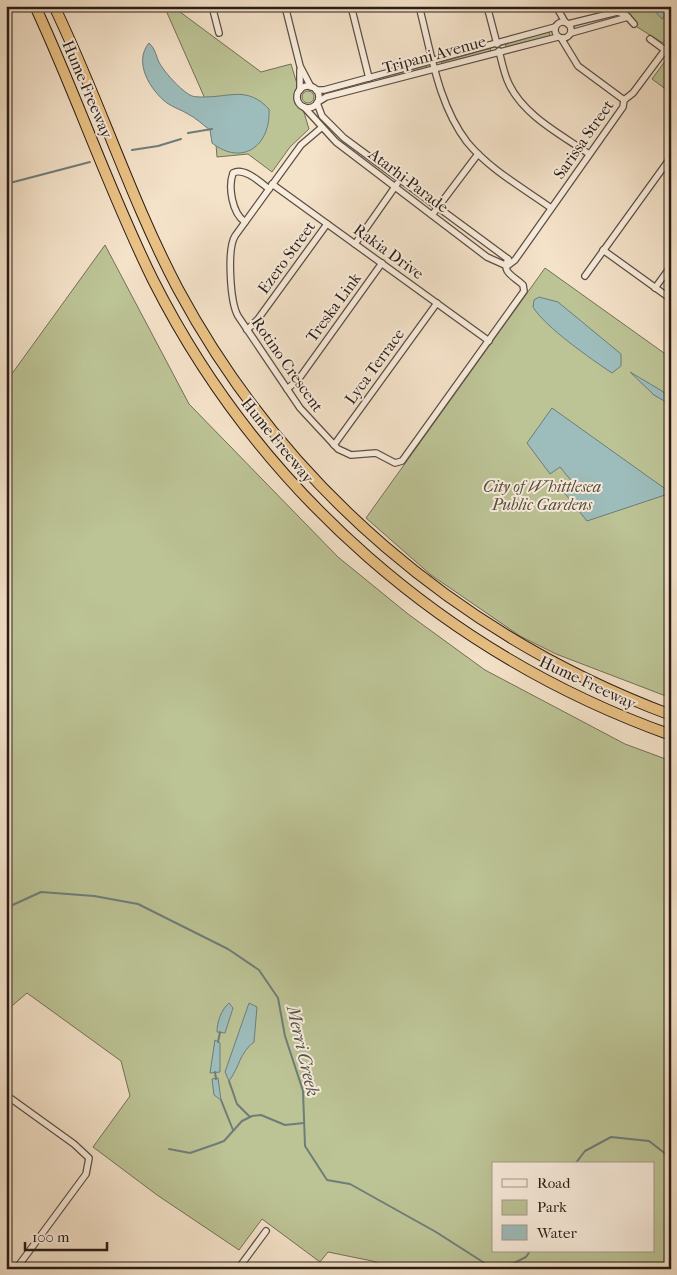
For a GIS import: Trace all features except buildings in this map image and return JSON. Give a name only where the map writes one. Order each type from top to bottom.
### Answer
[{"type":"highway","name":"Hume Freeway","points":[[35,6],[153,279],[205,369],[271,459],[355,546],[437,613],[503,656],[571,693],[671,735]]},
{"type":"highway","name":"Hume Freeway","points":[[54,6],[141,208],[177,286],[233,379],[300,464],[347,514],[384,547],[420,577],[481,621],[573,674],[671,715]]},
{"type":"street","points":[[212,6],[219,33]]},
{"type":"street","points":[[285,6],[300,66],[298,100],[304,107],[311,108],[317,102],[318,95],[300,66]]},
{"type":"street","points":[[351,6],[369,78]]},
{"type":"street","points":[[419,6],[448,109],[460,131],[478,154],[551,208]]},
{"type":"street","points":[[487,6],[497,44]]},
{"type":"street","points":[[556,7],[566,23],[564,36],[568,51],[578,66],[624,100]]},
{"type":"street","points":[[556,7],[556,26],[564,36]]},
{"type":"street","points":[[566,23],[617,12],[628,17],[634,24]]},
{"type":"street","name":"Tripani Avenue","points":[[317,102],[326,97],[499,51],[564,36],[628,17]]},
{"type":"street","name":"Tripani Avenue","points":[[314,89],[324,90],[497,44],[566,23]]},
{"type":"street","points":[[650,39],[665,50]]},
{"type":"street","name":"Sarissa Street","points":[[507,263],[528,245],[551,208],[623,107],[624,100],[633,94],[671,42]]},
{"type":"street","points":[[499,51],[509,85],[519,100],[533,114],[589,154]]},
{"type":"street","points":[[300,90],[305,87],[314,89]]},
{"type":"street","name":"Atarhi Parade","points":[[317,102],[322,116],[338,133],[438,208],[507,263]]},
{"type":"street","name":"Atarhi Parade","points":[[304,107],[321,128],[336,142],[487,257],[507,263]]},
{"type":"street","name":"Rotino Crescent","points":[[321,128],[301,145],[244,222],[233,239],[230,249],[235,309],[247,330],[305,414],[334,445],[347,454],[376,453],[395,463],[400,462],[524,289],[513,277],[507,263]]},
{"type":"street","points":[[432,215],[478,154]]},
{"type":"street","points":[[585,276],[670,158]]},
{"type":"street","name":"Rakia Drive","points":[[244,222],[238,218],[234,209],[233,173],[239,170],[271,186],[327,224],[489,340]]},
{"type":"street","points":[[355,244],[400,180]]},
{"type":"street","name":"Ezero Street","points":[[247,330],[258,319],[327,224]]},
{"type":"street","points":[[603,250],[671,299]]},
{"type":"street","name":"Treska Link","points":[[287,389],[298,380],[382,263]]},
{"type":"street","points":[[655,288],[671,266]]},
{"type":"street","name":"Lyca Terrace","points":[[334,445],[437,303]]},
{"type":"street","points":[[6,1095],[74,1144],[89,1158],[86,1174],[16,1269]]},
{"type":"street","points":[[238,1269],[266,1232]]},
{"type":"green space","points":[[164,6],[172,6],[261,72],[291,64],[297,84],[295,100],[303,109],[309,129],[290,147],[272,172],[248,154],[217,157],[214,119]]},
{"type":"green space","points":[[624,6],[671,6],[671,33],[663,43],[637,27]]},
{"type":"green space","points":[[549,31],[550,36],[506,47],[505,43]]},
{"type":"green space","points":[[490,48],[491,52],[443,64],[441,62]]},
{"type":"green space","points":[[671,53],[671,93],[652,79]]},
{"type":"green space","points":[[426,64],[427,68],[380,80],[379,77]]},
{"type":"green space","points":[[306,91],[310,91],[314,97],[310,103],[306,103],[302,99],[302,95]]},
{"type":"green space","points":[[105,245],[189,404],[338,557],[408,614],[485,670],[625,744],[671,761],[671,1269],[394,1269],[372,1261],[328,1252],[320,1262],[262,1219],[239,1250],[157,1195],[93,1147],[130,1096],[121,1061],[27,993],[6,1011],[6,382]]},
{"type":"green space","name":"City of Whittlesea Public Gardens","points":[[545,268],[671,358],[671,698],[556,654],[520,636],[431,575],[366,518]]},
{"type":"water","points":[[650,6],[669,6],[662,19]]},
{"type":"water","points":[[149,43],[164,69],[188,94],[200,97],[246,95],[253,97],[269,109],[265,133],[260,142],[244,152],[234,153],[223,150],[212,143],[210,130],[194,117],[170,105],[155,91],[143,67],[144,50]]},
{"type":"water","points":[[539,297],[558,302],[621,354],[621,366],[612,373],[547,324],[533,307],[534,300]]},
{"type":"water","points":[[630,372],[662,391],[671,399],[671,405],[654,395]]},
{"type":"water","points":[[552,408],[671,493],[587,521],[563,491],[573,483],[560,467],[550,474],[527,443]]},
{"type":"water","points":[[229,1003],[233,1008],[225,1033],[217,1032],[220,1016]]},
{"type":"water","points":[[249,1003],[257,1007],[254,1042],[246,1050],[229,1081],[225,1072]]},
{"type":"water","points":[[215,1040],[220,1043],[220,1072],[210,1073]]},
{"type":"water","points":[[218,1078],[221,1100],[214,1095],[212,1079]]},
{"type":"waterway","points":[[188,133],[212,129]]},
{"type":"waterway","points":[[132,150],[158,146],[181,139]]},
{"type":"waterway","points":[[6,184],[90,162]]},
{"type":"waterway","name":"Merri Creek","points":[[6,908],[41,892],[94,896],[138,904],[228,949],[259,970],[278,998],[285,1036],[303,1091],[305,1146],[327,1180],[350,1184],[436,1232],[486,1264],[506,1267],[526,1257],[529,1252]]},
{"type":"waterway","points":[[218,1042],[220,1032]]},
{"type":"waterway","points":[[215,1072],[216,1079]]},
{"type":"waterway","points":[[229,1081],[237,1104],[250,1117]]},
{"type":"waterway","points":[[221,1100],[233,1130]]},
{"type":"waterway","points":[[169,1149],[190,1153],[224,1141],[242,1121],[252,1116],[261,1115],[285,1125],[304,1123]]},
{"type":"waterway","name":"Merri Creek","points":[[577,1162],[585,1151],[611,1137],[649,1141],[671,1158]]}]
